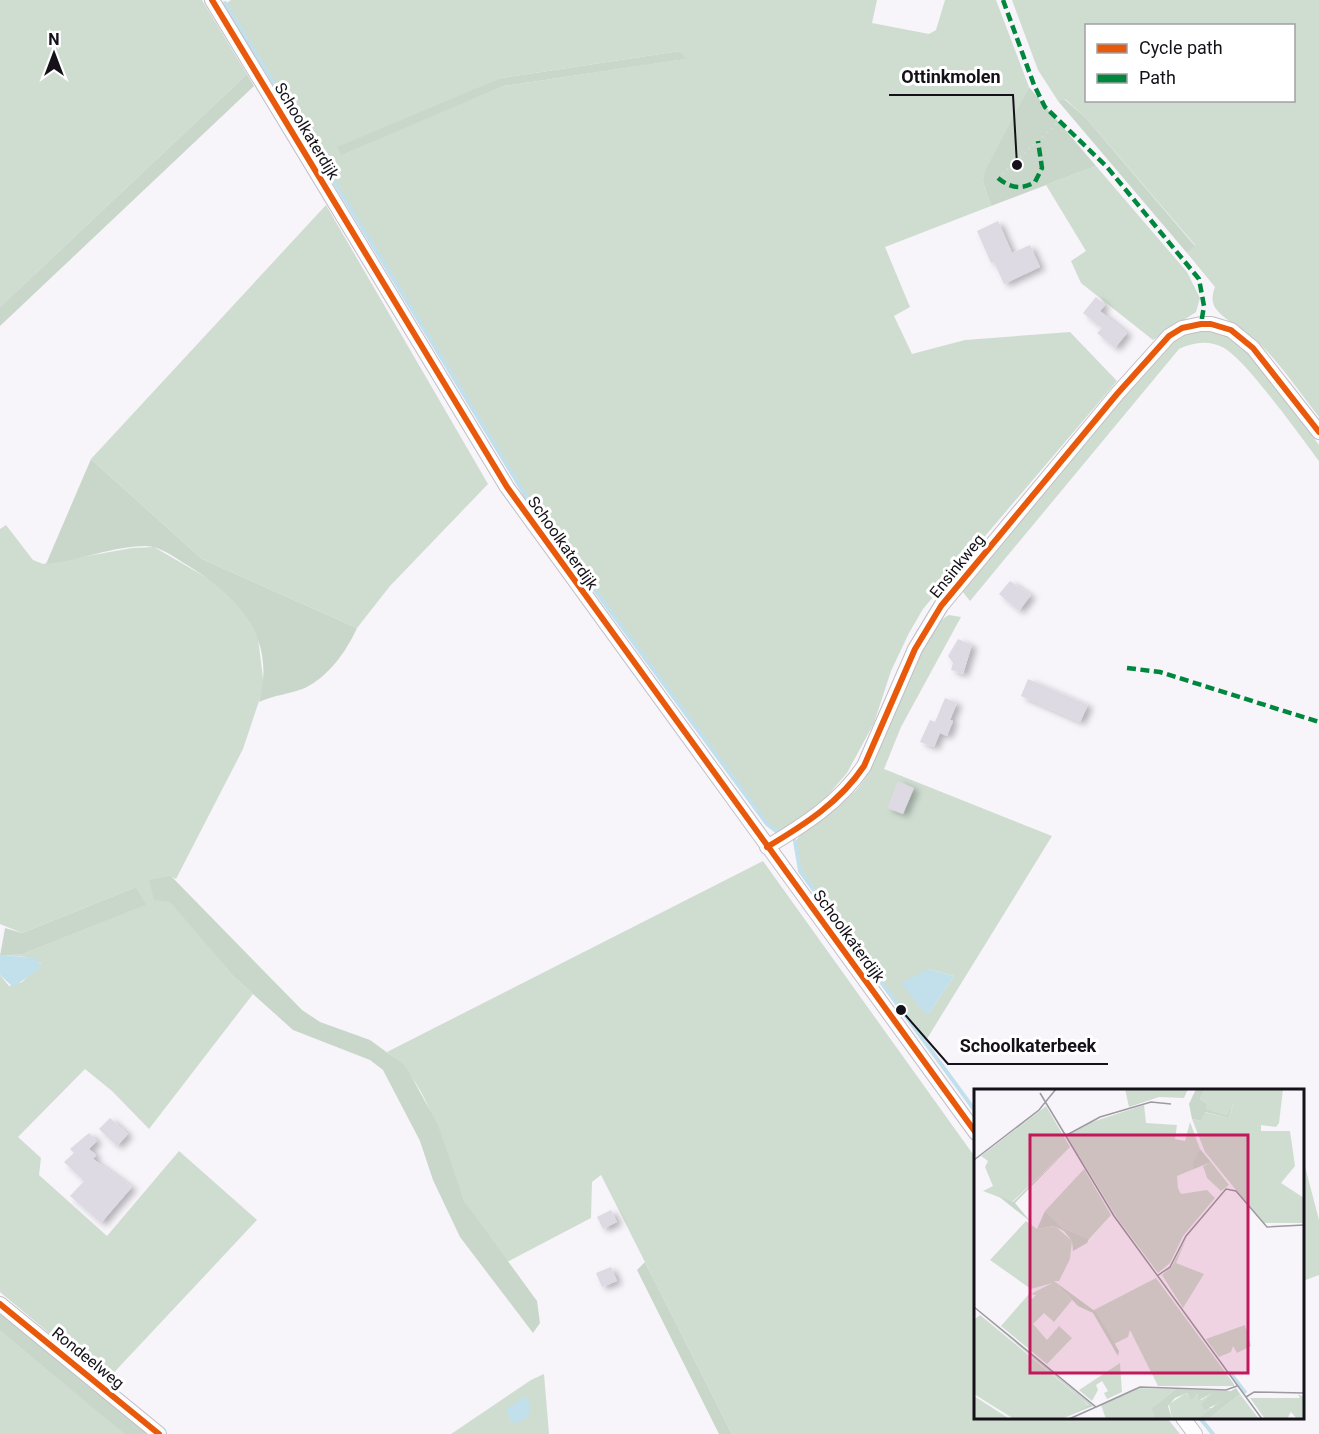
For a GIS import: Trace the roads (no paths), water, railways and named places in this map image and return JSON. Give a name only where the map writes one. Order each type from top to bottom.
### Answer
[{"type":"street","name":"Schoolkaterdijk","points":[[212,0],[507,487],[974,1132]]},
{"type":"street","name":"Ensinkweg","points":[[767,848],[843,794],[864,766],[915,649],[941,606],[1117,393],[1169,336],[1182,328],[1201,324],[1220,326],[1245,340],[1319,432]]},
{"type":"street","name":"Rondeelweg","points":[[0,1304],[159,1434]]},
{"type":"street","points":[[1184,1419],[1195,1434]]},
{"type":"water","points":[[0,956],[34,958],[41,964],[39,969],[13,987],[0,975]]},
{"type":"water","points":[[928,969],[954,976],[929,1013],[925,1013],[901,983]]},
{"type":"water","points":[[524,1397],[529,1400],[529,1416],[517,1423],[511,1422],[506,1409]]},
{"type":"waterway","points":[[225,3],[527,498],[767,824],[776,831],[782,830]]},
{"type":"waterway","points":[[795,841],[800,871],[974,1109]]},
{"type":"waterway","points":[[1201,1419],[1213,1434]]},
{"type":"place","name":"Ottinkmolen","points":[[1017,165]]},
{"type":"place","name":"Schoolkaterbeek","points":[[901,1010]]}]
